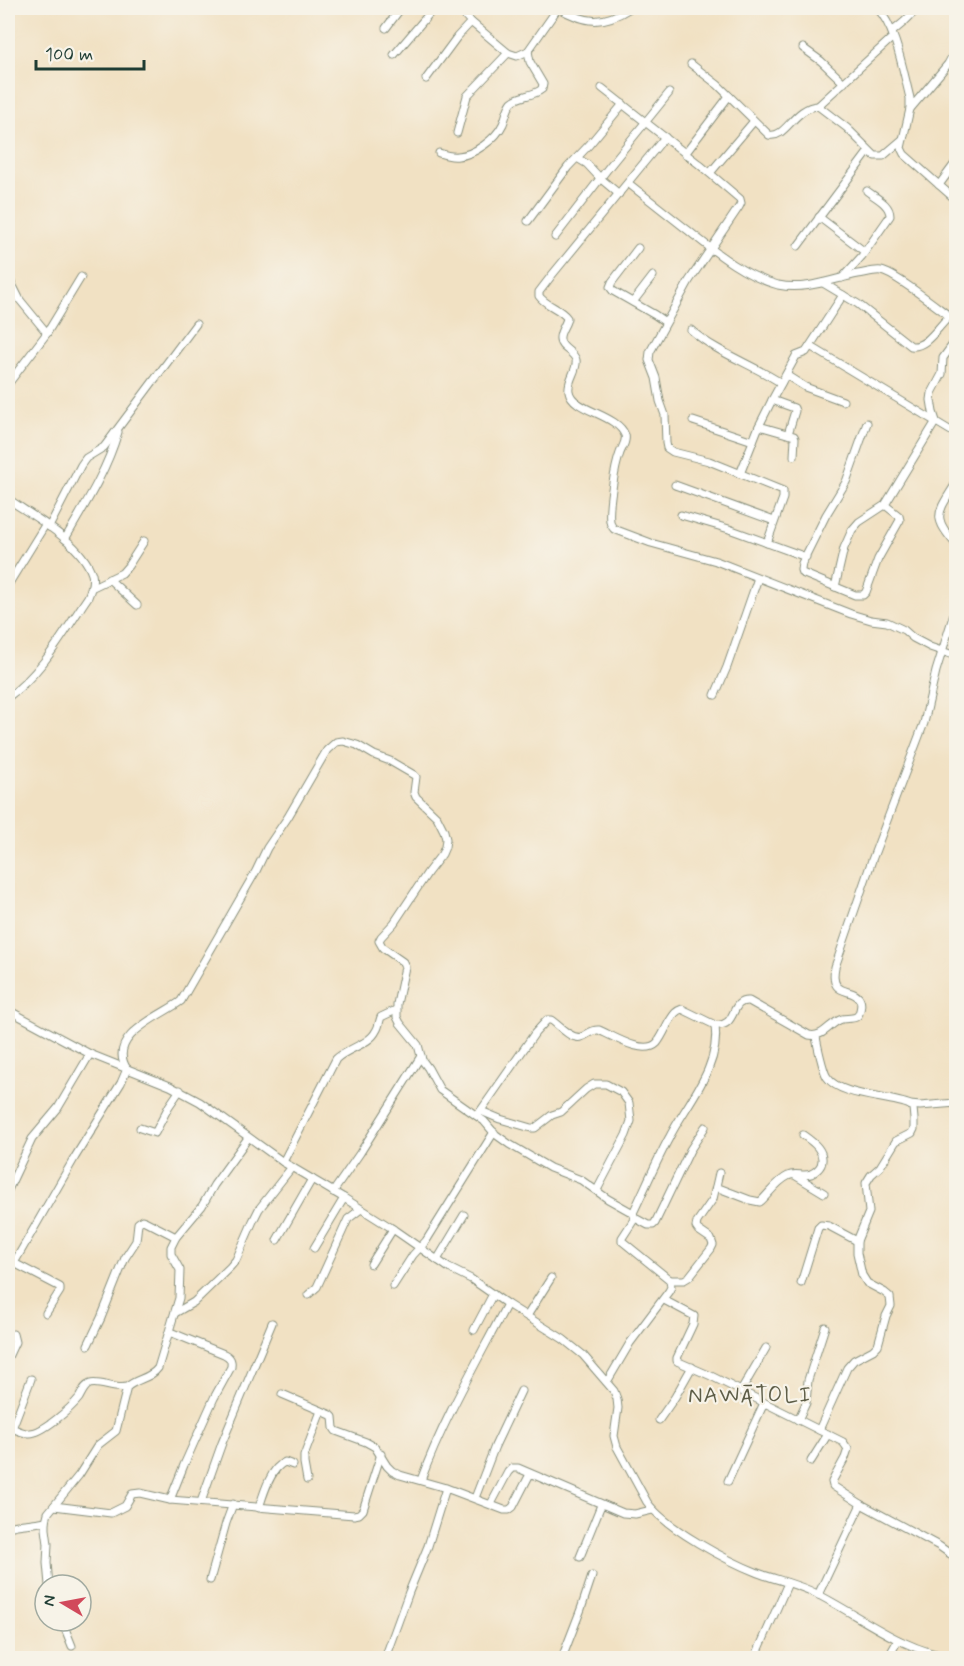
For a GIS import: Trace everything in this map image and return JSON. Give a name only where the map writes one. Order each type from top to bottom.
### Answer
[{"type":"street","points":[[386,28],[401,8]]},
{"type":"street","points":[[394,55],[434,8]]},
{"type":"street","points":[[458,8],[508,53],[518,56],[528,51],[558,8],[586,20],[598,21],[630,8]]},
{"type":"street","points":[[877,8],[888,20],[910,98],[902,148],[904,154],[957,200]]},
{"type":"street","points":[[692,64],[769,135],[777,136],[802,111],[818,106],[844,83],[918,8]]},
{"type":"street","points":[[426,79],[471,22]]},
{"type":"street","points":[[803,48],[844,83]]},
{"type":"street","points":[[910,109],[954,60],[957,50]]},
{"type":"street","points":[[439,153],[459,156],[482,145],[497,134],[513,102],[518,98],[531,96],[542,89],[543,84],[530,62],[528,51]]},
{"type":"street","points":[[457,133],[467,96],[508,53]]},
{"type":"street","points":[[602,88],[710,173],[737,196],[741,203],[664,322],[653,343],[649,360],[665,415],[667,448],[673,452],[709,461],[783,491],[783,498],[767,543]]},
{"type":"street","points":[[555,237],[669,93]]},
{"type":"street","points":[[685,153],[729,96]]},
{"type":"street","points":[[528,221],[556,182],[623,104]]},
{"type":"street","points":[[818,106],[847,128],[875,156],[883,156],[903,140]]},
{"type":"street","points":[[710,173],[754,121]]},
{"type":"street","points":[[665,137],[539,292],[539,296],[547,304],[567,318],[560,339],[561,344],[575,356],[576,361],[568,387],[571,397],[613,422],[624,434],[612,496],[611,525],[614,529],[651,543],[716,561],[851,614],[894,624],[930,647],[957,656]]},
{"type":"street","points":[[798,246],[869,151]]},
{"type":"street","points":[[577,158],[587,164],[619,194]]},
{"type":"street","points":[[939,185],[957,162]]},
{"type":"street","points":[[628,183],[711,249],[763,280],[794,287],[810,286],[842,278],[881,271],[889,273],[953,319],[939,326],[924,343],[915,347],[911,346],[875,317],[823,283]]},
{"type":"street","points":[[842,278],[865,252],[887,220],[890,211],[867,191]]},
{"type":"street","points":[[819,217],[865,252]]},
{"type":"street","points":[[638,248],[610,287],[664,322]]},
{"type":"street","points":[[633,302],[653,276]]},
{"type":"street","points":[[8,384],[47,333],[81,277]]},
{"type":"street","points":[[8,279],[20,300],[47,333]]},
{"type":"street","points":[[740,474],[759,426],[796,356],[806,352],[843,295]]},
{"type":"street","points":[[8,585],[47,526],[86,458],[104,447],[196,324]]},
{"type":"street","points":[[691,330],[705,342],[781,383]]},
{"type":"street","points":[[835,587],[844,548],[852,530],[859,522],[885,505],[936,421],[931,400],[932,393],[942,374],[943,358],[957,340]]},
{"type":"street","points":[[810,346],[957,434]]},
{"type":"street","points":[[786,375],[805,387],[843,401]]},
{"type":"street","points":[[772,400],[794,408],[788,434]]},
{"type":"street","points":[[693,421],[753,441]]},
{"type":"street","points":[[867,423],[846,482],[826,515],[806,557],[802,573],[859,596],[863,595],[878,559],[900,520],[899,516],[885,505]]},
{"type":"street","points":[[759,426],[795,438],[794,456]]},
{"type":"street","points":[[65,539],[105,468],[112,453],[118,428]]},
{"type":"street","points":[[957,483],[939,513],[939,520],[957,544]]},
{"type":"street","points":[[675,485],[774,521]]},
{"type":"street","points":[[8,499],[77,550],[92,575],[93,587],[45,661],[31,678],[8,697]]},
{"type":"street","points":[[681,515],[729,529],[806,557]]},
{"type":"street","points":[[93,587],[122,573],[144,541]]},
{"type":"street","points":[[715,695],[758,578]]},
{"type":"street","points":[[109,579],[137,605]]},
{"type":"street","points":[[479,1114],[530,1040],[547,1020],[551,1020],[572,1036],[582,1037],[594,1029],[644,1048],[656,1043],[677,1010],[682,1009],[715,1025],[725,1025],[740,1002],[749,1000],[809,1035],[816,1036],[822,1034],[840,1019],[856,1017],[859,1014],[860,1000],[857,996],[837,986],[834,980],[835,967],[872,860],[918,742],[942,651],[957,607]]},
{"type":"street","points":[[46,1313],[60,1291],[60,1287],[11,1261],[121,1083],[127,1069],[122,1058],[129,1038],[152,1017],[181,1001],[267,848],[327,750],[336,742],[343,741],[357,745],[414,775],[416,777],[414,788],[416,797],[437,817],[444,831],[446,847],[442,854],[380,941],[382,948],[403,962],[405,967],[396,1010],[400,1023],[418,1045],[421,1056],[440,1090],[479,1114],[508,1144],[550,1168],[581,1180],[648,1225],[655,1223],[690,1150],[705,1127]]},
{"type":"street","points":[[8,1010],[90,1054],[180,1090],[283,1162],[393,1229],[437,1260],[471,1279],[574,1347],[614,1391],[618,1408],[614,1436],[616,1447],[652,1510],[669,1524],[713,1551],[757,1572],[818,1595],[898,1640],[955,1659]]},
{"type":"street","points":[[283,1162],[336,1059],[374,1035],[381,1017],[396,1010]]},
{"type":"street","points":[[715,1025],[715,1046],[703,1081],[666,1142],[622,1241],[670,1280],[684,1280],[689,1277],[711,1249],[711,1239],[696,1227],[711,1203],[719,1173]]},
{"type":"street","points":[[816,1036],[824,1069],[832,1082],[863,1095],[910,1105],[957,1103]]},
{"type":"street","points":[[8,1190],[32,1139],[58,1108],[90,1054]]},
{"type":"street","points":[[333,1192],[421,1056]]},
{"type":"street","points":[[479,1114],[535,1128],[561,1112],[594,1084],[609,1086],[621,1092],[629,1103],[631,1121],[597,1190]]},
{"type":"street","points":[[140,1128],[154,1133],[180,1090]]},
{"type":"street","points":[[819,1430],[847,1368],[854,1360],[878,1345],[891,1306],[890,1297],[867,1283],[862,1275],[857,1241],[869,1212],[866,1183],[880,1167],[896,1142],[912,1133],[914,1119],[913,1108],[910,1105]]},
{"type":"street","points":[[393,1286],[413,1255],[426,1241],[494,1131]]},
{"type":"street","points":[[716,1187],[760,1202],[782,1179],[793,1174],[811,1174],[822,1162],[822,1156],[819,1149],[803,1135]]},
{"type":"street","points":[[12,1428],[26,1433],[37,1432],[68,1409],[86,1386],[91,1384],[121,1389],[154,1374],[170,1332],[179,1298],[180,1270],[171,1254],[171,1247],[176,1237],[202,1206],[248,1137]]},
{"type":"street","points":[[175,1313],[194,1302],[230,1268],[260,1209],[292,1167]]},
{"type":"street","points":[[793,1174],[824,1193]]},
{"type":"street","points":[[277,1240],[312,1179]]},
{"type":"street","points":[[314,1248],[344,1198]]},
{"type":"street","points":[[308,1295],[316,1289],[348,1220],[361,1209]]},
{"type":"street","points":[[437,1260],[465,1215]]},
{"type":"street","points":[[88,1345],[125,1258],[136,1241],[138,1223],[145,1221],[176,1237]]},
{"type":"street","points":[[801,1283],[818,1228],[821,1225],[829,1226],[857,1241]]},
{"type":"street","points":[[371,1264],[393,1229]]},
{"type":"street","points":[[527,1316],[551,1278]]},
{"type":"street","points":[[607,1382],[630,1343],[664,1300],[671,1287],[670,1280]]},
{"type":"street","points":[[474,1330],[493,1294]]},
{"type":"street","points":[[664,1300],[694,1316],[693,1324],[677,1360],[847,1445],[845,1458],[832,1482],[833,1486],[957,1557]]},
{"type":"street","points":[[422,1480],[429,1459],[454,1405],[507,1304]]},
{"type":"street","points":[[201,1502],[222,1443],[272,1323]]},
{"type":"street","points":[[798,1420],[806,1403],[808,1380],[825,1327]]},
{"type":"street","points":[[170,1332],[224,1354],[230,1357],[232,1362],[170,1500]]},
{"type":"street","points":[[8,1357],[15,1342],[13,1334]]},
{"type":"street","points":[[741,1391],[766,1348]]},
{"type":"street","points":[[659,1420],[692,1367]]},
{"type":"street","points":[[8,1438],[31,1379]]},
{"type":"street","points":[[48,1573],[46,1521],[54,1506],[98,1445],[116,1431],[127,1387]]},
{"type":"street","points":[[475,1498],[495,1446],[521,1390]]},
{"type":"street","points":[[282,1395],[333,1417],[336,1431],[375,1447],[392,1471],[504,1510],[513,1507],[530,1474]]},
{"type":"street","points":[[728,1481],[764,1403]]},
{"type":"street","points":[[307,1480],[304,1456],[321,1411]]},
{"type":"street","points":[[811,1461],[828,1434]]},
{"type":"street","points":[[54,1506],[111,1513],[125,1506],[135,1492],[170,1500],[342,1515],[359,1514],[370,1492],[381,1454]]},
{"type":"street","points":[[259,1508],[266,1486],[279,1465],[285,1462],[293,1465]]},
{"type":"street","points":[[491,1504],[508,1472],[512,1468],[518,1468],[623,1513],[635,1514],[652,1510]]},
{"type":"street","points":[[385,1659],[428,1546],[446,1488]]},
{"type":"street","points":[[210,1580],[233,1504]]},
{"type":"street","points":[[818,1595],[861,1504]]},
{"type":"street","points":[[580,1557],[601,1505]]},
{"type":"street","points":[[8,1527],[46,1521]]},
{"type":"street","points":[[562,1659],[592,1576]]},
{"type":"street","points":[[755,1659],[788,1583]]},
{"type":"street","points":[[67,1633],[72,1646]]},
{"type":"street","points":[[888,1659],[898,1640]]},
{"type":"district","name":"NAWĀTOLI","points":[[750,1394]]}]
